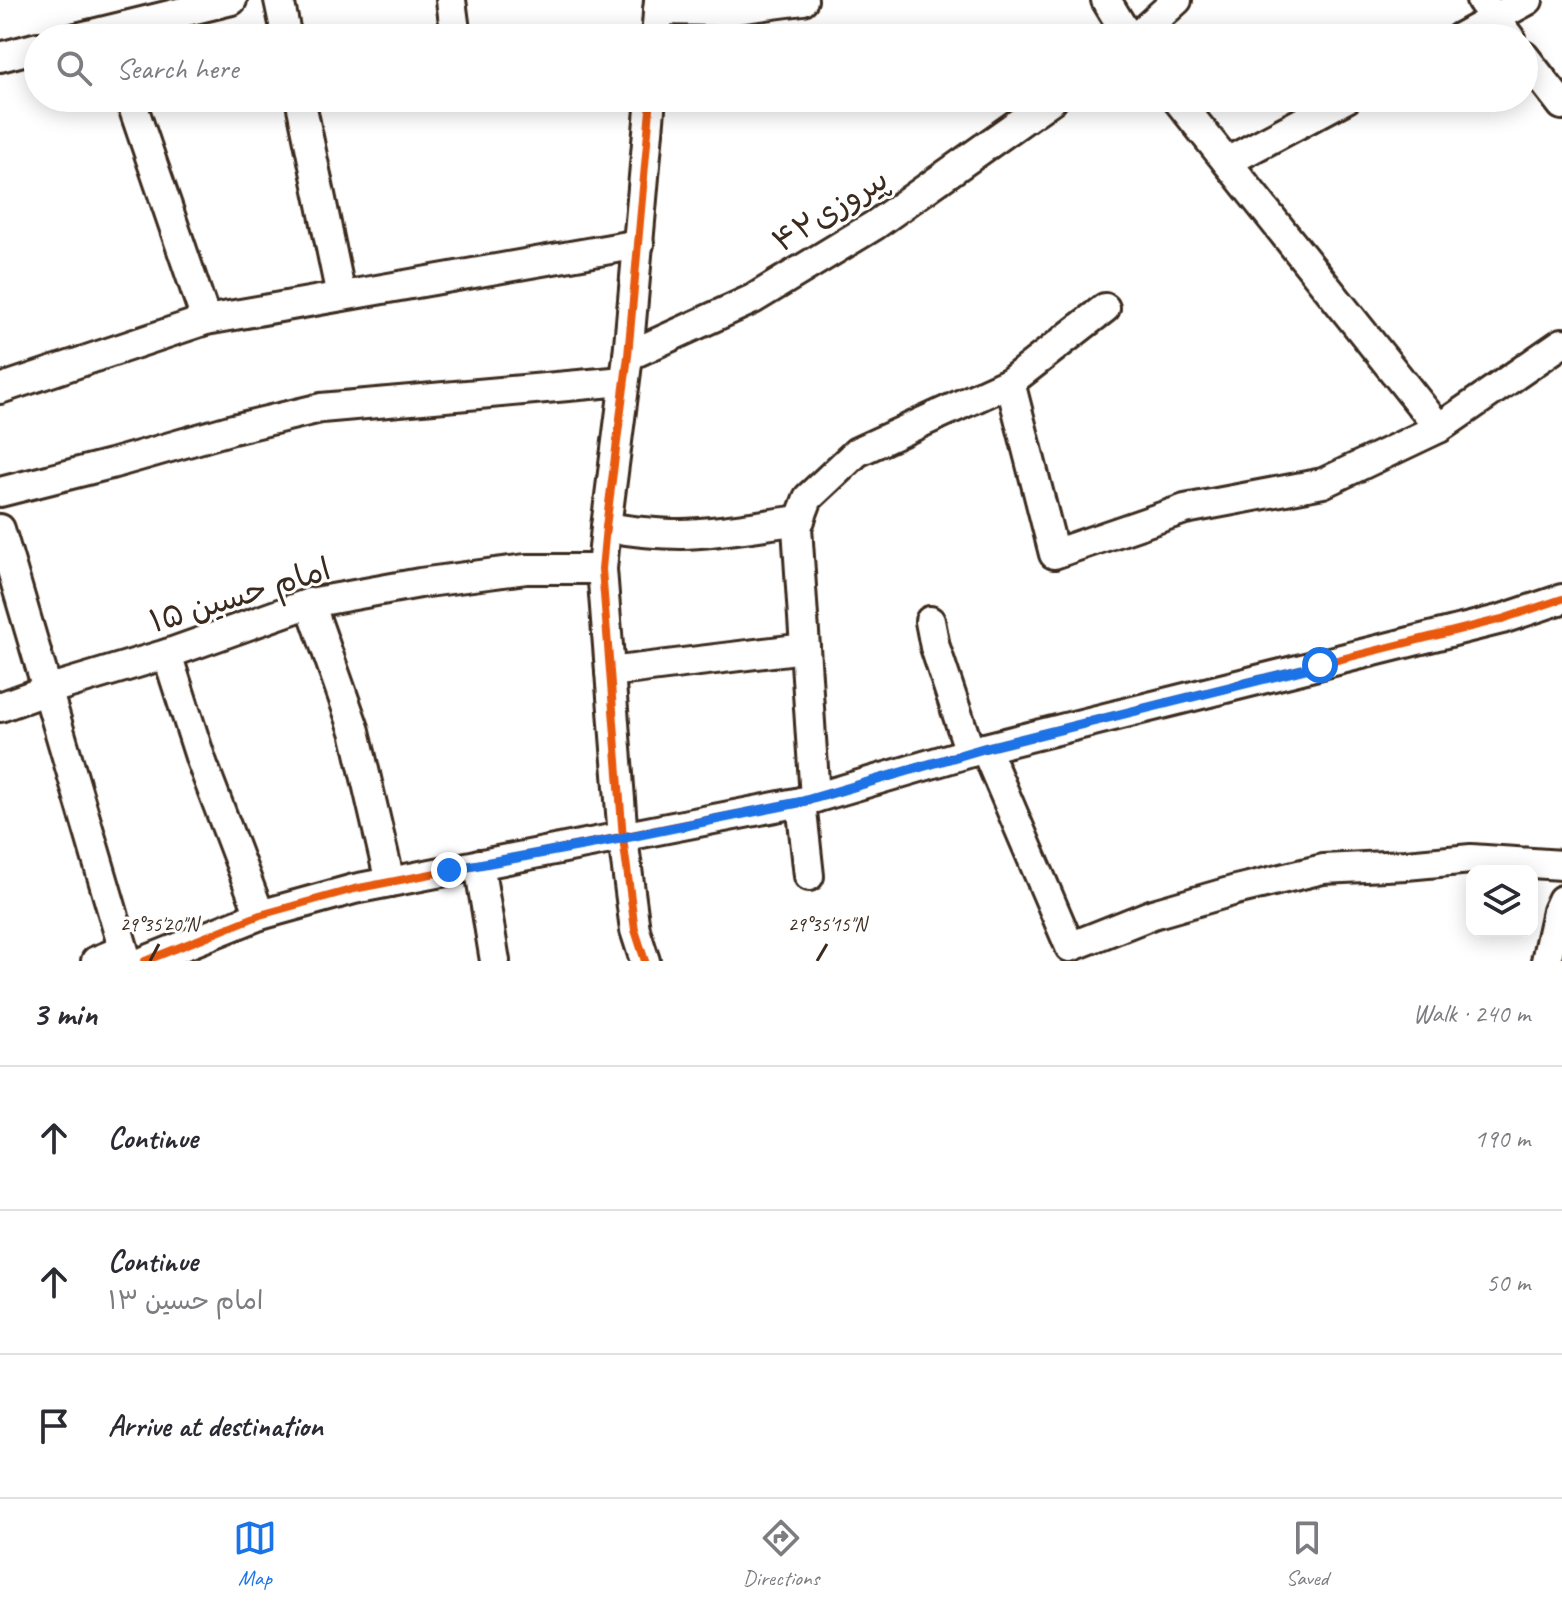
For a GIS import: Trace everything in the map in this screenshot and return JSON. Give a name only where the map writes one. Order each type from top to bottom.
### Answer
[{"type":"street","points":[[144,24],[232,0]]},
{"type":"street","points":[[279,0],[284,24]]},
{"type":"street","points":[[451,0],[454,24]]},
{"type":"street","points":[[657,16],[803,0]]},
{"type":"street","points":[[1106,0],[1121,24]]},
{"type":"street","points":[[1150,24],[1177,0]]},
{"type":"street","points":[[1495,19],[1528,0]]},
{"type":"street","points":[[0,57],[24,51]]},
{"type":"street","points":[[1538,74],[1562,105]]},
{"type":"street","points":[[135,112],[206,320]]},
{"type":"street","points":[[303,112],[341,296]]},
{"type":"street","points":[[645,961],[635,930],[623,838],[602,569],[626,369],[650,112]]},
{"type":"street","name":"پیروزی۴۲","points":[[0,492],[321,408],[626,369],[753,299],[875,225],[1034,112]]},
{"type":"street","points":[[1187,112],[1439,428]]},
{"type":"street","points":[[1227,162],[1321,112]]},
{"type":"street","points":[[0,389],[206,320],[639,244]]},
{"type":"street","points":[[809,876],[805,648],[797,527],[808,498],[857,452],[1010,382],[1105,308]]},
{"type":"street","points":[[1010,382],[1054,554],[1185,509],[1323,483],[1439,428],[1562,343]]},
{"type":"street","points":[[606,527],[680,534],[800,520]]},
{"type":"street","points":[[0,529],[47,690],[132,957]]},
{"type":"street","name":"امام حسین ۱۵","points":[[0,707],[167,654],[310,603],[420,583],[526,569],[602,569]]},
{"type":"street","points":[[96,961],[132,957],[260,915],[354,889],[808,800],[978,750],[1502,619],[1562,599]]},
{"type":"street","points":[[310,603],[355,731],[390,882]]},
{"type":"street","points":[[930,621],[935,647],[978,750],[1070,947],[1153,914],[1323,869],[1471,859],[1562,865]]},
{"type":"street","points":[[610,672],[805,648]]},
{"type":"street","points":[[167,654],[201,760],[260,915]]},
{"type":"street","points":[[479,864],[495,961]]},
{"type":"street","points":[[1546,961],[1562,900]]},
{"type":"cycle path","points":[[645,961],[635,930],[623,838],[602,569],[628,356],[650,112]]},
{"type":"cycle path","points":[[145,961],[260,915],[354,889],[801,802],[985,748],[1502,619],[1562,599]]},
{"type":"route","points":[[449,870],[801,802],[985,748],[1320,665]]}]
